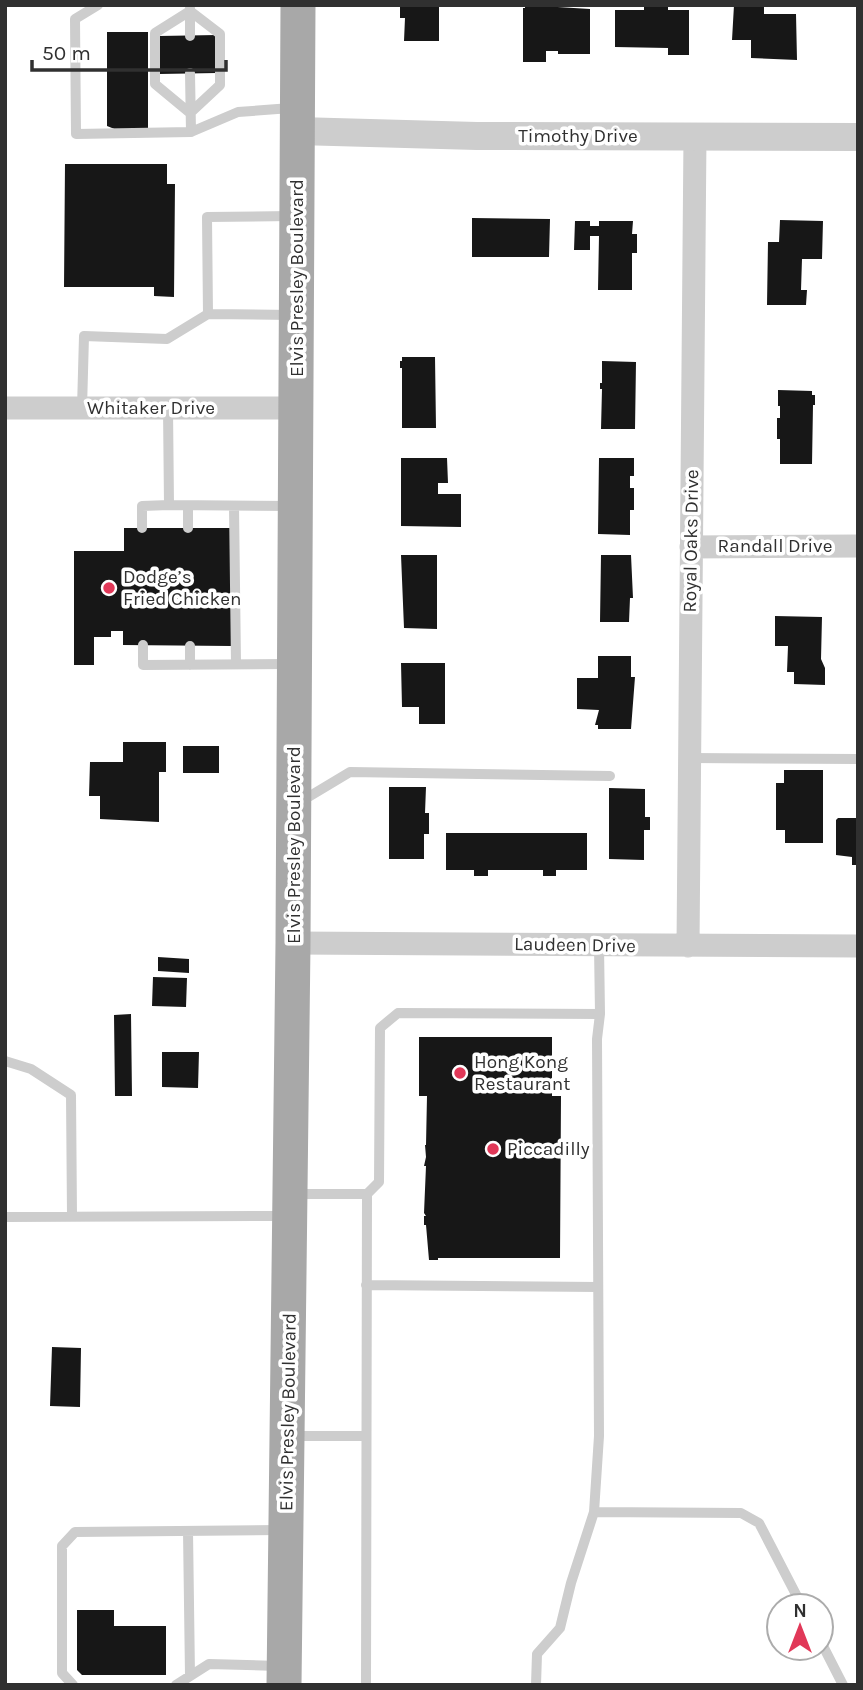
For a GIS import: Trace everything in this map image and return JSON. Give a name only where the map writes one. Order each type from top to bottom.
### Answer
[{"type":"main road","name":"Elvis Presley Boulevard","points":[[284,1675],[293,943],[298,5]]},
{"type":"street","name":"Timothy Drive","points":[[298,119],[477,136],[858,137]]},
{"type":"street","name":"Royal Oaks Drive","points":[[688,946],[695,136]]},
{"type":"street","name":"Whitaker Drive","points":[[5,408],[297,408]]},
{"type":"street","name":"Randall Drive","points":[[691,547],[858,546]]},
{"type":"street","name":"Laudeen Drive","points":[[293,943],[858,946]]},
{"type":"lane","points":[[98,5],[75,19],[76,134],[191,132],[238,112],[298,119]]},
{"type":"lane","points":[[190,8],[155,33],[155,84],[190,113]]},
{"type":"lane","points":[[190,8],[220,34],[220,85],[190,113]]},
{"type":"lane","points":[[190,8],[190,36]]},
{"type":"lane","points":[[190,74],[191,132]]},
{"type":"lane","points":[[208,314],[207,217],[298,216]]},
{"type":"lane","points":[[82,408],[84,336],[167,339],[208,314],[297,315]]},
{"type":"lane","points":[[169,408],[169,505]]},
{"type":"lane","points":[[142,528],[142,506],[296,506]]},
{"type":"lane","points":[[188,506],[188,528]]},
{"type":"lane","points":[[234,506],[236,664]]},
{"type":"lane","points":[[143,645],[143,666],[295,664]]},
{"type":"lane","points":[[190,646],[190,665]]},
{"type":"lane","points":[[689,758],[858,759]]},
{"type":"lane","points":[[294,805],[351,772],[610,776]]},
{"type":"lane","points":[[536,1685],[537,1654],[560,1628],[571,1583],[594,1512],[599,1436],[599,946]]},
{"type":"lane","points":[[5,1217],[290,1205],[367,1194],[379,1182],[380,1028],[398,1013],[600,1014]]},
{"type":"lane","points":[[5,1061],[31,1069],[71,1095],[72,1216]]},
{"type":"lane","points":[[366,1685],[367,1194]]},
{"type":"lane","points":[[366,1285],[598,1287]]},
{"type":"lane","points":[[288,1436],[366,1436]]},
{"type":"lane","points":[[594,1512],[741,1513],[759,1524],[795,1592]]},
{"type":"lane","points":[[73,1685],[62,1672],[62,1546],[75,1532],[286,1530]]},
{"type":"lane","points":[[188,1531],[190,1676]]},
{"type":"lane","points":[[831,1662],[843,1685]]},
{"type":"lane","points":[[176,1685],[209,1664],[284,1675]]},
{"type":"building","points":[[400,5],[439,5],[439,41],[404,41],[405,18],[400,18]]},
{"type":"building","points":[[525,5],[590,9],[590,54],[558,54],[558,51],[546,51],[546,62],[523,62]]},
{"type":"building","points":[[644,5],[668,5],[668,10],[689,10],[689,55],[668,55],[668,48],[615,47],[615,10],[644,10]]},
{"type":"building","points":[[734,5],[764,5],[764,14],[796,14],[797,60],[751,58],[751,40],[732,40]]},
{"type":"building","points":[[107,32],[148,32],[148,131],[117,130],[107,126]]},
{"type":"building","points":[[217,35],[217,73],[159,74],[159,36]]},
{"type":"building","points":[[65,164],[167,164],[167,184],[175,184],[174,297],[154,296],[154,287],[64,287]]},
{"type":"building","points":[[472,218],[550,219],[549,257],[472,257]]},
{"type":"building","points":[[780,220],[823,221],[822,259],[802,259],[801,290],[807,290],[806,305],[767,305],[768,242],[779,242]]},
{"type":"building","points":[[575,221],[590,221],[590,226],[599,226],[599,221],[633,221],[632,234],[637,234],[637,253],[632,253],[632,290],[598,290],[599,236],[590,236],[590,250],[574,250]]},
{"type":"building","points":[[402,357],[435,357],[436,428],[402,428]]},
{"type":"building","points":[[602,361],[636,362],[635,429],[601,429]]},
{"type":"building","points":[[778,390],[812,391],[812,395],[815,395],[812,464],[780,464],[780,439],[777,439],[777,418],[780,418]]},
{"type":"building","points":[[401,458],[447,458],[448,483],[438,483],[438,494],[461,494],[461,527],[401,526]]},
{"type":"building","points":[[599,458],[634,458],[634,476],[630,476],[630,488],[634,488],[634,510],[630,510],[630,535],[598,534]]},
{"type":"building","points":[[124,528],[232,528],[231,646],[123,645],[123,631],[111,631],[111,637],[94,637],[94,665],[74,665],[74,551],[124,551]]},
{"type":"building","points":[[401,555],[437,555],[437,629],[404,628]]},
{"type":"building","points":[[601,555],[631,555],[633,598],[630,598],[629,622],[600,622]]},
{"type":"building","points":[[775,616],[822,617],[821,659],[825,668],[825,685],[794,684],[794,672],[787,672],[788,646],[775,646]]},
{"type":"building","points":[[598,656],[631,656],[631,677],[635,677],[631,729],[598,729],[598,725],[595,725],[599,710],[577,709],[577,678],[598,678]]},
{"type":"building","points":[[401,663],[445,663],[445,724],[419,724],[419,707],[402,707]]},
{"type":"building","points":[[123,742],[166,742],[166,772],[159,772],[159,822],[100,819],[100,796],[89,796],[90,762],[123,762]]},
{"type":"building","points":[[183,746],[219,746],[219,773],[183,773]]},
{"type":"building","points":[[784,770],[823,770],[823,843],[785,843],[785,830],[776,830],[776,783],[784,783]]},
{"type":"building","points":[[389,787],[426,787],[425,813],[429,813],[429,834],[424,834],[424,859],[389,859]]},
{"type":"building","points":[[609,788],[645,789],[645,817],[650,817],[650,830],[644,830],[644,860],[609,859]]},
{"type":"building","points":[[838,818],[858,818],[858,865],[852,865],[852,857],[836,855]]},
{"type":"building","points":[[446,833],[587,833],[587,870],[556,870],[556,876],[543,876],[543,870],[488,870],[488,876],[474,876],[474,870],[446,870]]},
{"type":"building","points":[[158,957],[189,959],[189,973],[158,971]]},
{"type":"building","points":[[153,977],[187,978],[186,1007],[152,1006]]},
{"type":"building","points":[[131,1014],[132,1096],[115,1096],[114,1015]]},
{"type":"building","name":"Piccadilly","points":[[419,1037],[552,1037],[552,1096],[561,1096],[560,1258],[429,1260],[424,1225],[427,1096],[419,1096]]},
{"type":"building","points":[[162,1052],[199,1052],[198,1088],[162,1087]]},
{"type":"building","points":[[52,1347],[81,1348],[80,1407],[50,1406]]},
{"type":"building","points":[[77,1610],[114,1610],[114,1626],[166,1626],[166,1675],[82,1675],[77,1670]]},
{"type":"place","name":"Dodge’s Fried Chicken","points":[[109,588]]},
{"type":"place","name":"Hong Kong Restaurant","points":[[460,1073]]},
{"type":"place","name":"Piccadilly","points":[[493,1149]]}]
